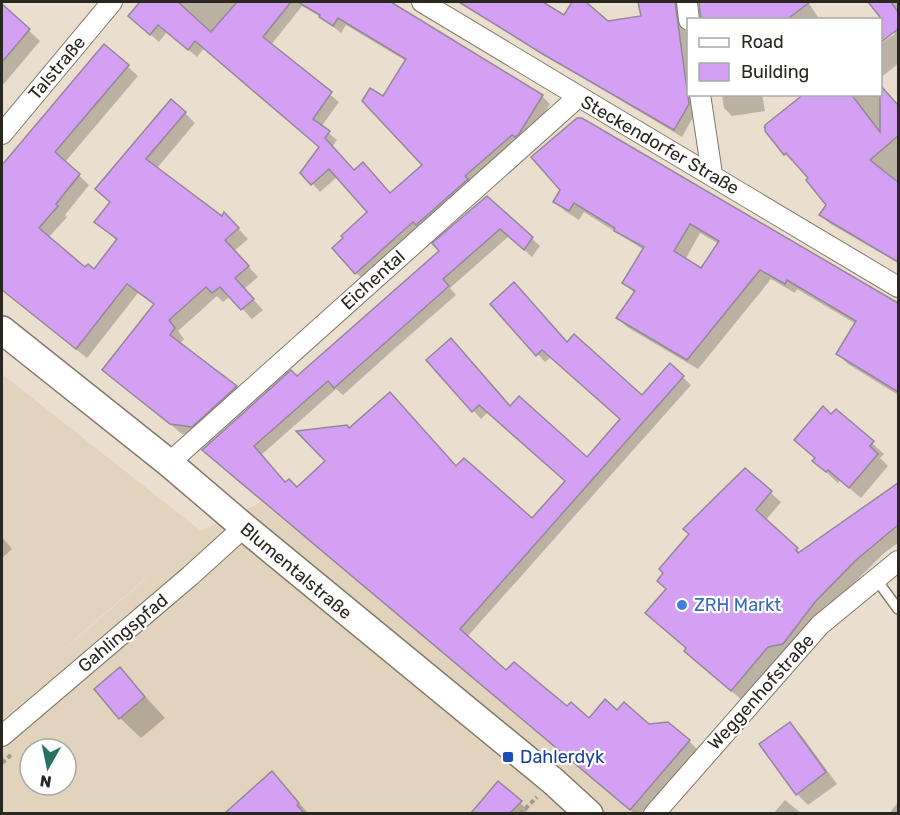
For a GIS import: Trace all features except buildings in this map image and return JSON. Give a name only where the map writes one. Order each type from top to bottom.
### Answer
[{"type":"main road","name":"Blumentalstraße","points":[[2,330],[169,462],[589,813]]},
{"type":"street","name":"Talstraße","points":[[2,134],[112,2]]},
{"type":"street","name":"Steckendorfer Straße","points":[[422,2],[578,98],[712,174],[898,287]]},
{"type":"street","points":[[687,2],[689,18]]},
{"type":"street","points":[[700,96],[712,174]]},
{"type":"street","name":"Eichental","points":[[169,462],[578,98]]},
{"type":"street","name":"Gahlingspfad","points":[[2,736],[244,527]]},
{"type":"street","name":"Weggenhofstraße","points":[[654,813],[820,625],[898,561]]},
{"type":"lane","points":[[876,579],[898,609]]},
{"type":"path","points":[[2,763],[18,748]]},
{"type":"shaded area","points":[[2,374],[201,531],[261,502],[639,813],[2,813]],"holes":[[[148,577],[53,659],[91,625]]]},
{"type":"place","name":"ZRH Markt","points":[[682,605]]},
{"type":"place","name":"Dahlerdyk","points":[[508,757]]}]
